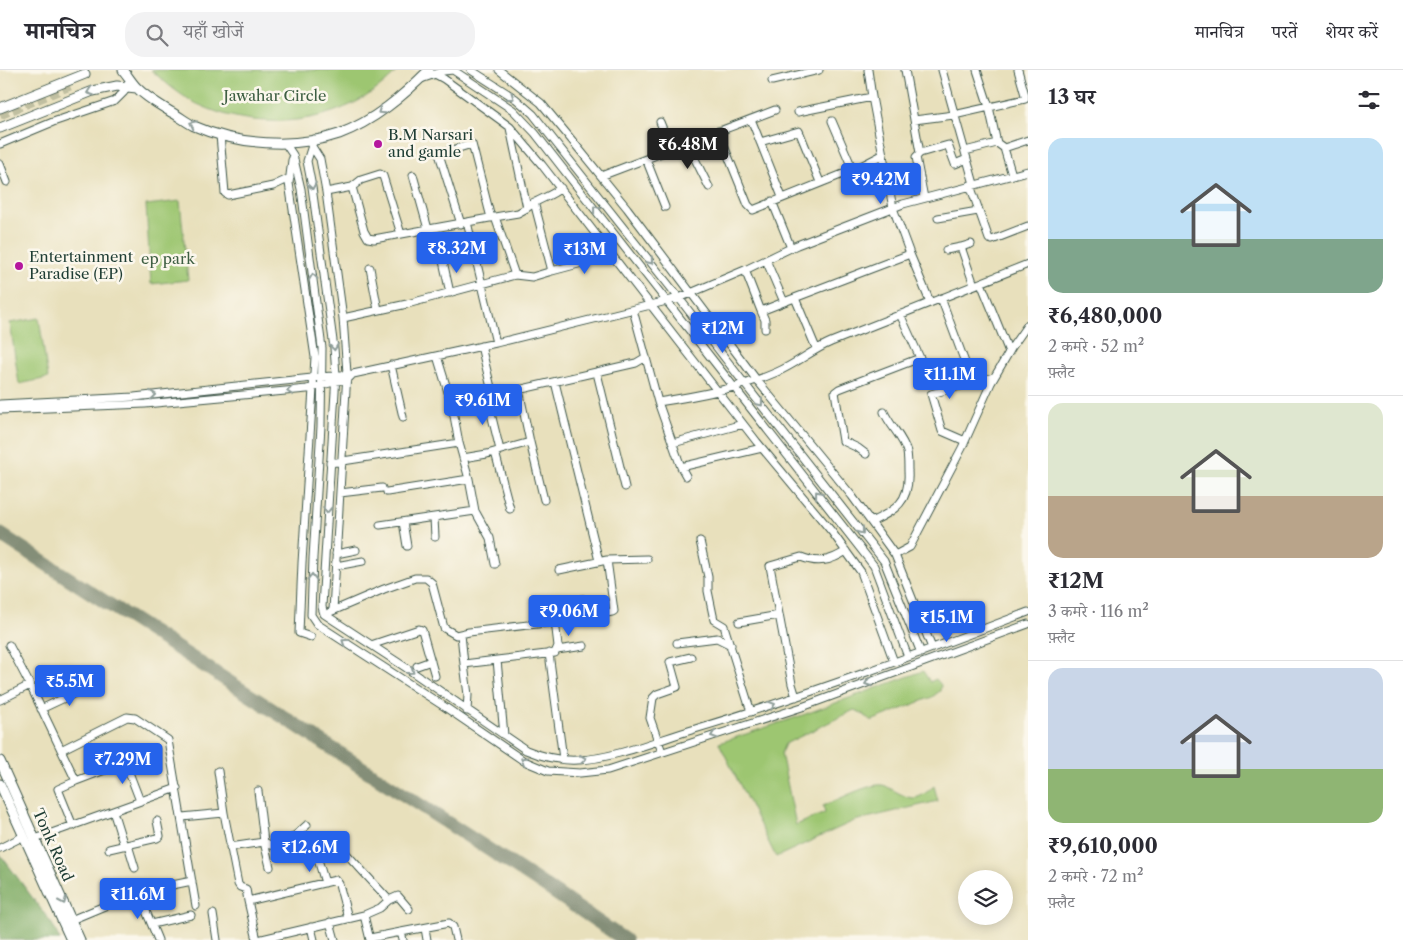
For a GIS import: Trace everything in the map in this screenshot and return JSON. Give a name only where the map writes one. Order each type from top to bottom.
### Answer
[{"type":"main road","points":[[123,70],[128,83],[194,126],[231,138],[266,143],[312,142],[340,134],[366,121],[402,96],[418,80],[432,72]]},
{"type":"main road","points":[[70,86],[78,82],[86,72]]},
{"type":"main road","points":[[0,108],[86,72]]},
{"type":"main road","points":[[0,128],[93,91],[128,83]]},
{"type":"main road","name":"Tonk Road","points":[[0,761],[80,940]]},
{"type":"main road","name":"Tonk Road","points":[[0,784],[71,940]]},
{"type":"street","points":[[432,72],[453,70],[512,110],[536,133],[874,566],[915,655]]},
{"type":"street","points":[[471,70],[516,99],[533,114],[884,561],[915,655],[916,666]]},
{"type":"street","points":[[499,70],[541,103],[692,294],[756,379],[871,522],[895,555],[932,648]]},
{"type":"street","points":[[772,81],[819,70]]},
{"type":"street","points":[[868,70],[893,208],[930,302]]},
{"type":"street","points":[[906,70],[920,154]]},
{"type":"street","points":[[942,70],[965,151],[978,211],[989,240],[1028,226]]},
{"type":"street","points":[[977,70],[989,107],[997,143],[1004,148],[1012,175]]},
{"type":"street","points":[[914,120],[954,115],[1026,99],[1018,70]]},
{"type":"street","points":[[432,72],[510,127],[561,188],[762,448],[820,517],[861,572],[894,662]]},
{"type":"street","points":[[0,144],[53,122],[115,101],[121,96],[128,83]]},
{"type":"street","points":[[798,112],[872,97]]},
{"type":"street","points":[[600,176],[775,110]]},
{"type":"street","points":[[751,119],[782,197]]},
{"type":"street","points":[[832,121],[853,170]]},
{"type":"street","points":[[660,122],[671,149]]},
{"type":"street","points":[[510,127],[527,208]]},
{"type":"street","points":[[718,131],[748,204],[753,210],[853,170],[882,155]]},
{"type":"street","points":[[760,142],[799,131],[820,182]]},
{"type":"street","points":[[220,134],[225,193],[228,195],[273,186],[290,178]]},
{"type":"street","points":[[1004,148],[1028,140]]},
{"type":"street","points":[[312,142],[320,159],[326,192],[349,375],[341,461],[333,610]]},
{"type":"street","points":[[312,142],[307,161],[334,348],[336,378],[322,607],[324,614],[526,750],[544,757],[577,761],[607,756],[796,697],[915,655],[1028,612]]},
{"type":"street","points":[[687,142],[709,187]]},
{"type":"street","points":[[285,143],[293,154],[301,189],[322,348],[322,386],[311,615],[318,624],[524,761],[548,771],[580,773],[608,770],[802,707],[1028,624]]},
{"type":"street","points":[[965,151],[997,143]]},
{"type":"street","points":[[496,343],[482,284],[464,223],[439,154],[472,144],[493,218],[515,275]]},
{"type":"street","points":[[924,198],[916,157],[948,145],[955,164],[967,160]]},
{"type":"street","points":[[293,154],[290,178],[291,193],[315,357],[299,632],[311,637]]},
{"type":"street","points":[[646,159],[665,207]]},
{"type":"street","points":[[0,164],[7,182]]},
{"type":"street","points":[[0,404],[134,397],[314,378],[336,378],[496,343],[692,294],[790,248],[893,208],[1028,171]]},
{"type":"street","points":[[326,192],[352,187],[361,180],[380,174],[383,176],[400,234]]},
{"type":"street","points":[[413,175],[428,229]]},
{"type":"street","points":[[352,187],[364,231],[368,238],[374,239],[518,213],[561,188]]},
{"type":"street","points":[[772,201],[790,248]]},
{"type":"street","points":[[534,202],[552,271]]},
{"type":"street","points":[[938,218],[978,211]]},
{"type":"street","points":[[946,250],[971,244]]},
{"type":"street","points":[[961,246],[1009,352]]},
{"type":"street","points":[[761,311],[910,254]]},
{"type":"street","points":[[343,318],[450,293],[515,275],[532,278],[612,255]]},
{"type":"street","points":[[766,260],[784,302]]},
{"type":"street","points":[[443,261],[450,293]]},
{"type":"street","points":[[658,402],[733,387],[775,373],[792,365],[816,348],[1028,264]]},
{"type":"street","points":[[370,268],[378,310]]},
{"type":"street","points":[[745,270],[765,320],[765,329]]},
{"type":"street","points":[[795,298],[816,348]]},
{"type":"street","points":[[941,298],[966,365]]},
{"type":"street","points":[[633,310],[658,402],[680,467],[686,476]]},
{"type":"street","points":[[900,314],[927,376]]},
{"type":"street","points":[[895,555],[910,547],[965,441],[994,377],[1028,324]]},
{"type":"street","points":[[481,346],[497,451],[510,509]]},
{"type":"street","points":[[437,356],[452,406],[458,443],[475,511],[490,538],[495,564]]},
{"type":"street","points":[[452,406],[597,373],[636,363],[646,357]]},
{"type":"street","points":[[866,454],[843,440],[835,392],[920,358]]},
{"type":"street","points":[[391,365],[403,417]]},
{"type":"street","points":[[597,373],[625,487]]},
{"type":"street","points":[[965,441],[942,431],[931,394],[994,377]]},
{"type":"street","points":[[0,410],[145,404],[313,388],[322,386],[336,378]]},
{"type":"street","points":[[555,382],[599,561]]},
{"type":"street","points":[[519,390],[544,500]]},
{"type":"street","points":[[871,522],[887,514],[902,502],[909,482],[907,452],[884,412]]},
{"type":"street","points":[[673,443],[743,424]]},
{"type":"street","points":[[463,458],[530,442]]},
{"type":"street","points":[[330,463],[458,443]]},
{"type":"street","points":[[680,467],[762,448]]},
{"type":"street","points":[[340,493],[385,490],[468,479]]},
{"type":"street","points":[[380,525],[475,511]]},
{"type":"street","points":[[434,518],[435,537]]},
{"type":"street","points":[[403,522],[407,546]]},
{"type":"street","points":[[700,541],[708,577],[708,591],[714,620],[724,626],[731,645],[751,723]]},
{"type":"street","points":[[336,554],[356,550]]},
{"type":"street","points":[[796,697],[770,566],[801,557],[811,561],[833,560],[846,551]]},
{"type":"street","points":[[559,570],[599,561],[647,559]]},
{"type":"street","points":[[318,624],[324,614],[384,589],[422,577],[432,583],[444,628],[456,635],[612,612],[614,611],[607,560]]},
{"type":"street","points":[[336,566],[363,561]]},
{"type":"street","points":[[556,599],[557,650]]},
{"type":"street","points":[[583,599],[586,617]]},
{"type":"street","points":[[738,622],[779,616]]},
{"type":"street","points":[[371,644],[420,630],[424,633],[435,676]]},
{"type":"street","points":[[461,634],[468,695],[467,710]]},
{"type":"street","points":[[677,643],[717,638],[731,645]]},
{"type":"street","points":[[9,644],[76,781]]},
{"type":"street","points":[[464,664],[549,653],[584,646]]},
{"type":"street","points":[[549,653],[563,759]]},
{"type":"street","points":[[662,752],[650,718],[653,698],[657,694],[676,688],[670,662],[691,657]]},
{"type":"street","points":[[497,660],[504,735]]},
{"type":"street","points":[[417,666],[431,661]]},
{"type":"street","points":[[0,700],[30,685]]},
{"type":"street","points":[[41,709],[90,686]]},
{"type":"street","points":[[61,750],[127,717],[135,718],[168,740],[196,906]]},
{"type":"street","points":[[72,826],[58,789],[144,755]]},
{"type":"street","points":[[125,762],[140,801]]},
{"type":"street","points":[[218,771],[238,884],[246,889],[257,940],[270,939],[330,922],[364,915],[380,908],[389,900],[398,896],[409,909]]},
{"type":"street","points":[[35,839],[177,788]]},
{"type":"street","points":[[258,791],[264,842],[270,867]]},
{"type":"street","points":[[113,811],[135,868]]},
{"type":"street","points":[[182,817],[224,813]]},
{"type":"street","points":[[109,849],[160,836],[157,822]]},
{"type":"street","points":[[230,847],[264,842],[275,847],[281,846],[307,825]]},
{"type":"street","points":[[0,848],[24,836]]},
{"type":"street","points":[[330,839],[350,857],[389,900]]},
{"type":"street","points":[[316,856],[325,883]]},
{"type":"street","points":[[248,901],[336,880],[340,884],[348,918]]},
{"type":"street","points":[[72,920],[138,892],[192,881]]},
{"type":"street","points":[[138,892],[158,940]]},
{"type":"street","points":[[213,914],[217,940]]},
{"type":"street","points":[[152,924],[191,915]]},
{"type":"street","points":[[364,915],[370,939],[452,924],[456,940]]},
{"type":"street","points":[[330,922],[335,940]]},
{"type":"street","points":[[311,927],[314,940]]},
{"type":"street","points":[[425,928],[427,940]]},
{"type":"street","points":[[401,932],[403,940]]},
{"type":"green space","name":"Jawahar Circle","points":[[151,70],[398,70],[378,88],[356,102],[332,112],[307,119],[280,121],[254,120],[228,115],[204,107],[170,86]]},
{"type":"green space","name":"ep park","points":[[180,201],[188,280],[151,284],[146,205]]},
{"type":"green space","points":[[39,318],[48,378],[19,384],[10,323]]},
{"type":"green space","points":[[923,671],[930,682],[936,679],[941,685],[940,691],[932,697],[871,721],[862,713],[854,710],[785,744],[781,753],[796,825],[825,813],[823,806],[861,789],[877,785],[885,786],[910,798],[919,797],[934,786],[938,801],[854,821],[776,857],[719,743]]},
{"type":"green space","points":[[0,854],[52,924],[60,940],[0,940]]},
{"type":"taxiway","points":[[0,534],[536,880],[625,940]]},
{"type":"tunnel","points":[[0,115],[70,86]]},
{"type":"place","name":"B.M Narsari and gamle","points":[[378,144]]},
{"type":"place","name":"Entertainment Paradise (EP)","points":[[19,266]]}]
